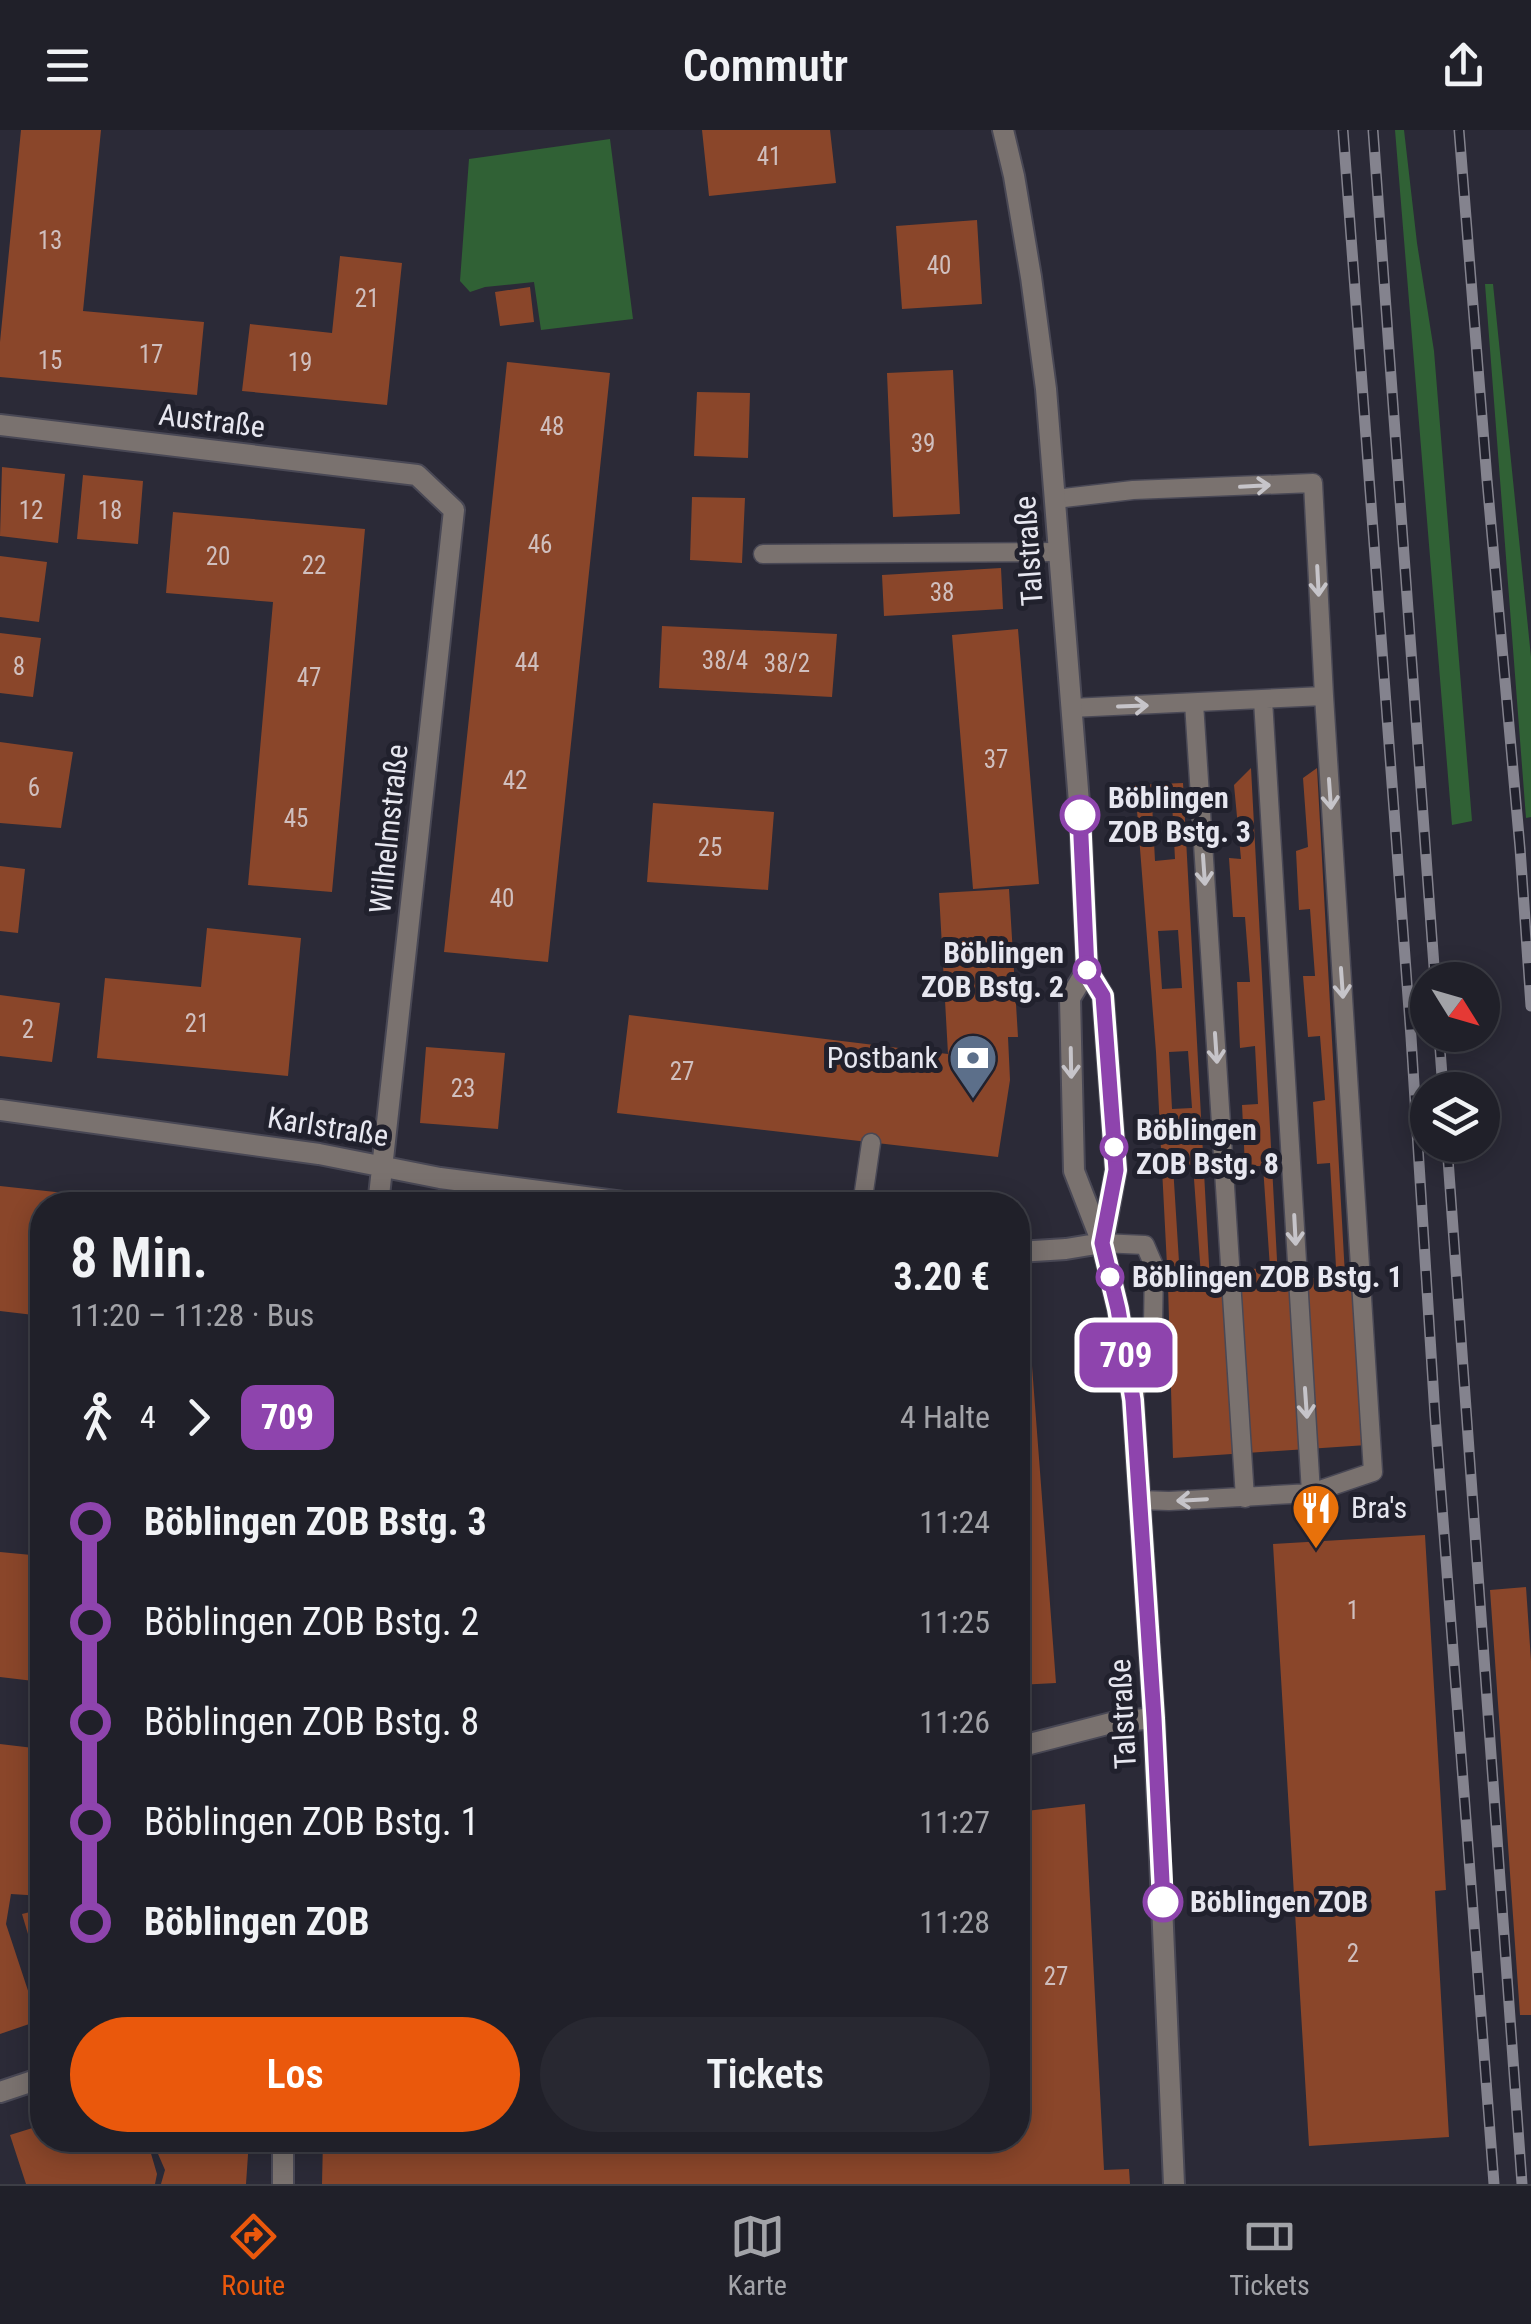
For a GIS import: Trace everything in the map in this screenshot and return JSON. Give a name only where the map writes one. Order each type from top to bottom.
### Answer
[{"type":"street","name":"Talstraße","points":[[1002,130],[1014,176],[1046,389],[1080,815],[1087,970],[1103,996],[1116,1170],[1102,1243]]},
{"type":"street","name":"Austraße","points":[[0,425],[417,476]]},
{"type":"street","name":"Wilhelmstraße","points":[[379,1192],[454,510],[417,476]]},
{"type":"street","name":"Talstraße","points":[[1087,970],[1070,998],[1074,1171],[1102,1243],[1133,1400],[1154,1718],[1174,2184]]},
{"type":"street","name":"Karlstraße","points":[[0,1110],[319,1154],[440,1178],[547,1192]]},
{"type":"street","points":[[1030,1251],[1102,1243]]},
{"type":"street","points":[[1030,1744],[1115,1722],[1154,1718]]},
{"type":"street","points":[[0,2092],[30,2082]]},
{"type":"street","points":[[282,2184],[283,2152]]},
{"type":"lane","points":[[1056,499],[1133,490],[1312,483],[1374,1472],[1312,1493],[1140,1500]]},
{"type":"lane","points":[[763,554],[1059,552]]},
{"type":"lane","points":[[1071,708],[1324,696]]},
{"type":"lane","points":[[1263,700],[1312,1493]]},
{"type":"lane","points":[[1194,703],[1245,1498]]},
{"type":"lane","points":[[864,1192],[871,1143]]},
{"type":"lane","points":[[1102,1243],[1145,1245],[1154,1266],[1153,1326],[1133,1400]]},
{"type":"green space","points":[[1395,130],[1404,130],[1434,351],[1472,821],[1452,825]]},
{"type":"green space","points":[[610,139],[633,319],[541,330],[534,282],[470,292],[460,281],[469,159]]},
{"type":"green space","points":[[1485,284],[1493,284],[1531,657],[1531,817],[1526,818]]},
{"type":"building","points":[[21,130],[101,130],[83,311],[204,322],[197,395],[0,377]]},
{"type":"building","points":[[702,130],[830,130],[836,183],[709,196]]},
{"type":"building","points":[[977,220],[982,304],[902,309],[896,226]]},
{"type":"building","points":[[340,256],[402,263],[387,405],[242,391],[250,324],[332,333]]},
{"type":"building","points":[[530,287],[534,322],[500,326],[495,292]]},
{"type":"building","points":[[507,362],[610,373],[548,962],[444,952]]},
{"type":"building","points":[[953,370],[960,514],[893,517],[887,373]]},
{"type":"building","points":[[697,392],[750,393],[748,458],[694,456]]},
{"type":"building","points":[[2,467],[65,474],[58,543],[0,536]]},
{"type":"building","points":[[83,475],[143,481],[138,544],[77,539]]},
{"type":"building","points":[[692,497],[745,498],[742,563],[690,560]]},
{"type":"building","points":[[173,512],[365,529],[332,892],[248,885],[273,602],[166,593]]},
{"type":"building","points":[[0,556],[47,562],[39,622],[0,617]]},
{"type":"building","points":[[1001,568],[1003,609],[884,616],[882,575]]},
{"type":"building","points":[[662,626],[837,634],[832,697],[659,688]]},
{"type":"building","points":[[1018,629],[1039,884],[973,889],[952,635]]},
{"type":"building","points":[[0,633],[41,638],[33,697],[0,693]]},
{"type":"building","points":[[0,742],[73,752],[61,828],[0,823]]},
{"type":"building","points":[[1251,768],[1278,1279],[1323,1278],[1322,1269],[1336,1267],[1330,1163],[1317,1164],[1313,1102],[1325,1100],[1320,1036],[1308,1037],[1303,976],[1315,976],[1310,909],[1299,910],[1296,851],[1308,847],[1303,778],[1317,768],[1345,1276],[1356,1273],[1367,1445],[1173,1458],[1156,1052],[1135,785],[1183,783],[1210,1283],[1252,1281],[1251,1269],[1270,1268],[1263,1166],[1245,1166],[1242,1105],[1258,1104],[1255,1046],[1240,1048],[1237,982],[1250,982],[1245,917],[1233,917],[1229,858],[1241,859],[1234,785]],"holes":[[[1172,802],[1175,859],[1155,861],[1152,803]],[[1178,930],[1182,988],[1162,989],[1158,931]],[[1188,1051],[1192,1108],[1172,1109],[1169,1052]],[[1193,1165],[1201,1276],[1180,1278],[1173,1166]]]},
{"type":"building","points":[[653,803],[774,812],[768,890],[647,882]]},
{"type":"building","points":[[0,866],[25,869],[18,933],[0,931]]},
{"type":"building","points":[[1009,889],[1018,1037],[1008,1037],[1010,1080],[998,1157],[617,1113],[629,1015],[948,1054],[939,893]]},
{"type":"building","points":[[207,928],[301,938],[288,1076],[97,1058],[105,978],[201,987]]},
{"type":"building","points":[[0,995],[60,1003],[52,1062],[0,1056]]},
{"type":"building","points":[[426,1047],[505,1053],[498,1129],[420,1123]]},
{"type":"building","points":[[0,1186],[56,1192],[30,1192],[30,1315],[0,1311]]},
{"type":"building","points":[[1030,1339],[1056,1683],[1030,1684]]},
{"type":"building","points":[[1425,1535],[1446,1890],[1435,1891],[1449,2137],[1309,2146],[1273,1544]]},
{"type":"building","points":[[0,1552],[30,1555],[30,1681],[0,1677]]},
{"type":"building","points":[[1526,1587],[1531,1661],[1531,2015],[1520,2015],[1490,1590]]},
{"type":"building","points":[[0,1744],[30,1748],[30,1895],[11,1894],[6,1924],[30,1997],[30,2024],[0,2034]]},
{"type":"building","points":[[1085,1804],[1104,2170],[1129,2169],[1130,2184],[322,2184],[323,2152],[1030,2152],[1030,1811]]},
{"type":"building","points":[[30,1912],[30,1941],[22,1914]]},
{"type":"building","points":[[30,2129],[30,2152],[151,2152],[157,2174],[155,2184],[26,2184],[10,2135]]},
{"type":"building","points":[[157,2152],[248,2152],[246,2184],[161,2184],[165,2170]]},
{"type":"railway","points":[[1343,130],[1494,2184]]},
{"type":"railway","points":[[1373,130],[1434,962]]},
{"type":"railway","points":[[1459,130],[1531,1006]]},
{"type":"railway","points":[[1440,1052],[1442,1072]]},
{"type":"railway","points":[[1448,1162],[1522,2184]]},
{"type":"bus line","name":"709","points":[[1080,815],[1087,970],[1103,996],[1116,1170],[1102,1243],[1133,1400],[1163,1902]]},
{"type":"place","name":"Böblingen ZOB Bstg. 3","points":[[1080,815]]},
{"type":"place","name":"Böblingen ZOB Bstg. 2","points":[[1087,970]]},
{"type":"place","name":"Postbank","points":[[973,1100]]},
{"type":"place","name":"Böblingen ZOB Bstg. 8","points":[[1114,1147]]},
{"type":"place","name":"Böblingen ZOB Bstg. 1","points":[[1110,1277]]},
{"type":"place","name":"Bra's","points":[[1316,1550]]},
{"type":"place","name":"Böblingen ZOB","points":[[1163,1902]]}]
